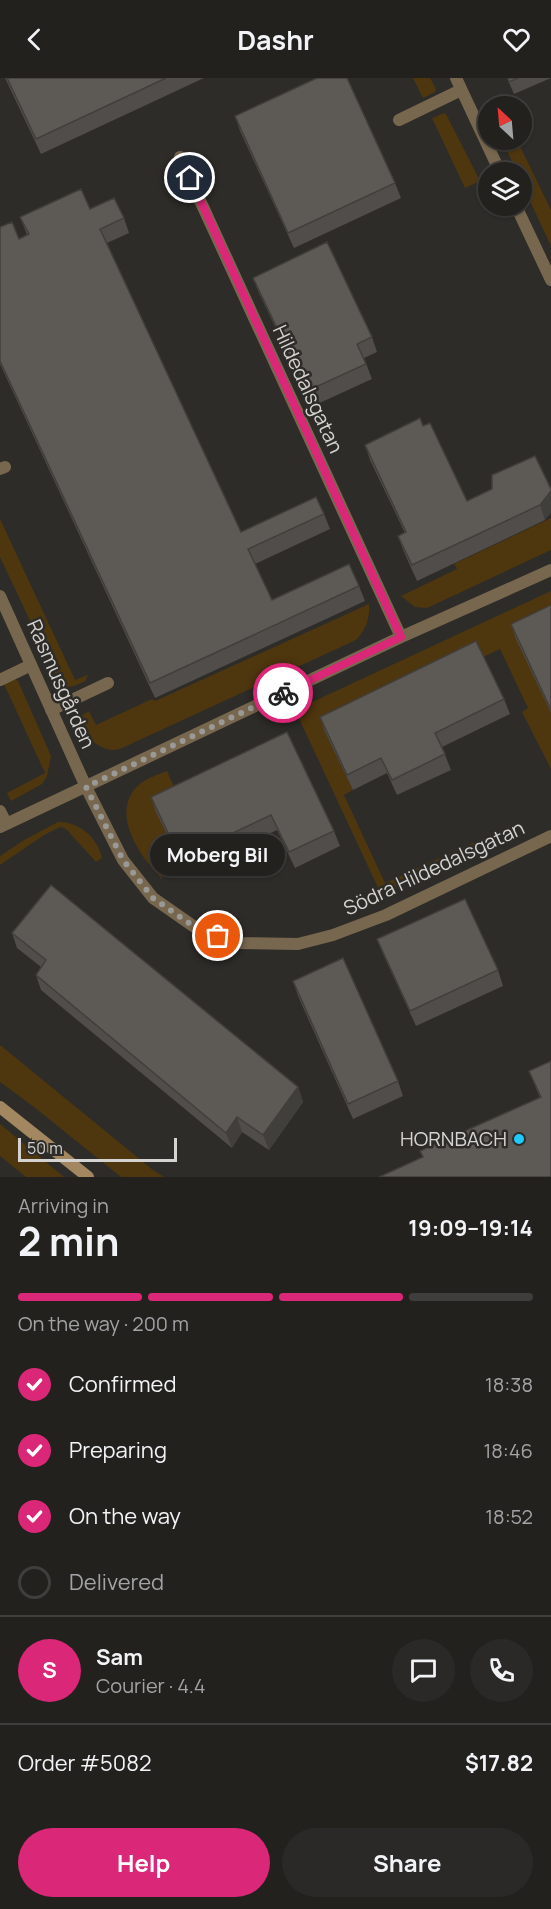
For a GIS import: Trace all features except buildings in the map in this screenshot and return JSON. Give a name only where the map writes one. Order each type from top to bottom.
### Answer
[{"type":"main road","points":[[0,1107],[88,1177]]},
{"type":"street","points":[[399,120],[459,84],[495,162]]},
{"type":"street","name":"Hildedalsgatan","points":[[180,157],[401,637]]},
{"type":"street","points":[[521,216],[551,280]]},
{"type":"street","points":[[0,811],[3,825],[401,637],[551,570]]},
{"type":"street","name":"Rasmusgården","points":[[0,596],[86,787]]},
{"type":"street","points":[[0,680],[31,665]]},
{"type":"street","points":[[51,710],[108,682]]},
{"type":"street","name":"Södra Hildedalsgatan","points":[[86,787],[123,860],[153,898],[196,928],[239,943],[298,944],[353,928],[386,915],[551,836]]},
{"type":"shaded area","points":[[413,78],[430,78],[436,89],[435,92],[423,98]]},
{"type":"shaded area","points":[[446,114],[478,177],[478,182],[465,188],[432,118]]},
{"type":"shaded area","points":[[508,150],[522,150],[528,162],[512,162]]},
{"type":"shaded area","points":[[532,171],[551,210],[551,246],[532,205]]},
{"type":"shaded area","points":[[551,518],[551,550],[427,608],[415,607],[401,596],[457,569],[454,564]]},
{"type":"shaded area","points":[[0,519],[75,680],[88,675],[85,681],[70,687],[63,685],[57,678],[0,557]]},
{"type":"shaded area","points":[[551,591],[551,769],[522,712],[528,708],[500,649],[325,732],[353,790],[344,795],[385,883],[510,826],[512,830],[381,894],[295,710]]},
{"type":"shaded area","points":[[369,604],[367,624],[356,640],[123,748],[111,750],[97,745],[81,728],[82,716],[89,711],[96,725],[152,699],[155,701]]},
{"type":"shaded area","points":[[15,679],[18,681],[51,756],[47,776],[42,784],[11,801],[7,793],[45,773],[4,684]]},
{"type":"shaded area","points":[[167,771],[180,801],[157,812],[181,864],[167,867],[162,873],[162,879],[145,859],[130,833],[127,806],[131,794],[141,783]]},
{"type":"shaded area","points":[[58,822],[73,824],[86,832],[96,844],[102,858],[96,862],[66,829],[60,827],[44,835],[0,865],[0,856]]},
{"type":"shaded area","points":[[0,1045],[164,1177],[121,1177],[0,1082]]},
{"type":"shaded area","points":[[0,1124],[64,1177],[26,1177],[0,1156]]},
{"type":"way so far","points":[[218,936],[196,928],[153,898],[123,860],[86,787],[283,693]]},
{"type":"place","name":"Moberg Bil","points":[[218,936]]},
{"type":"place","name":"HORNBACH","points":[[519,1139]]},
{"type":"route","points":[[190,178],[401,637],[283,693]]}]
